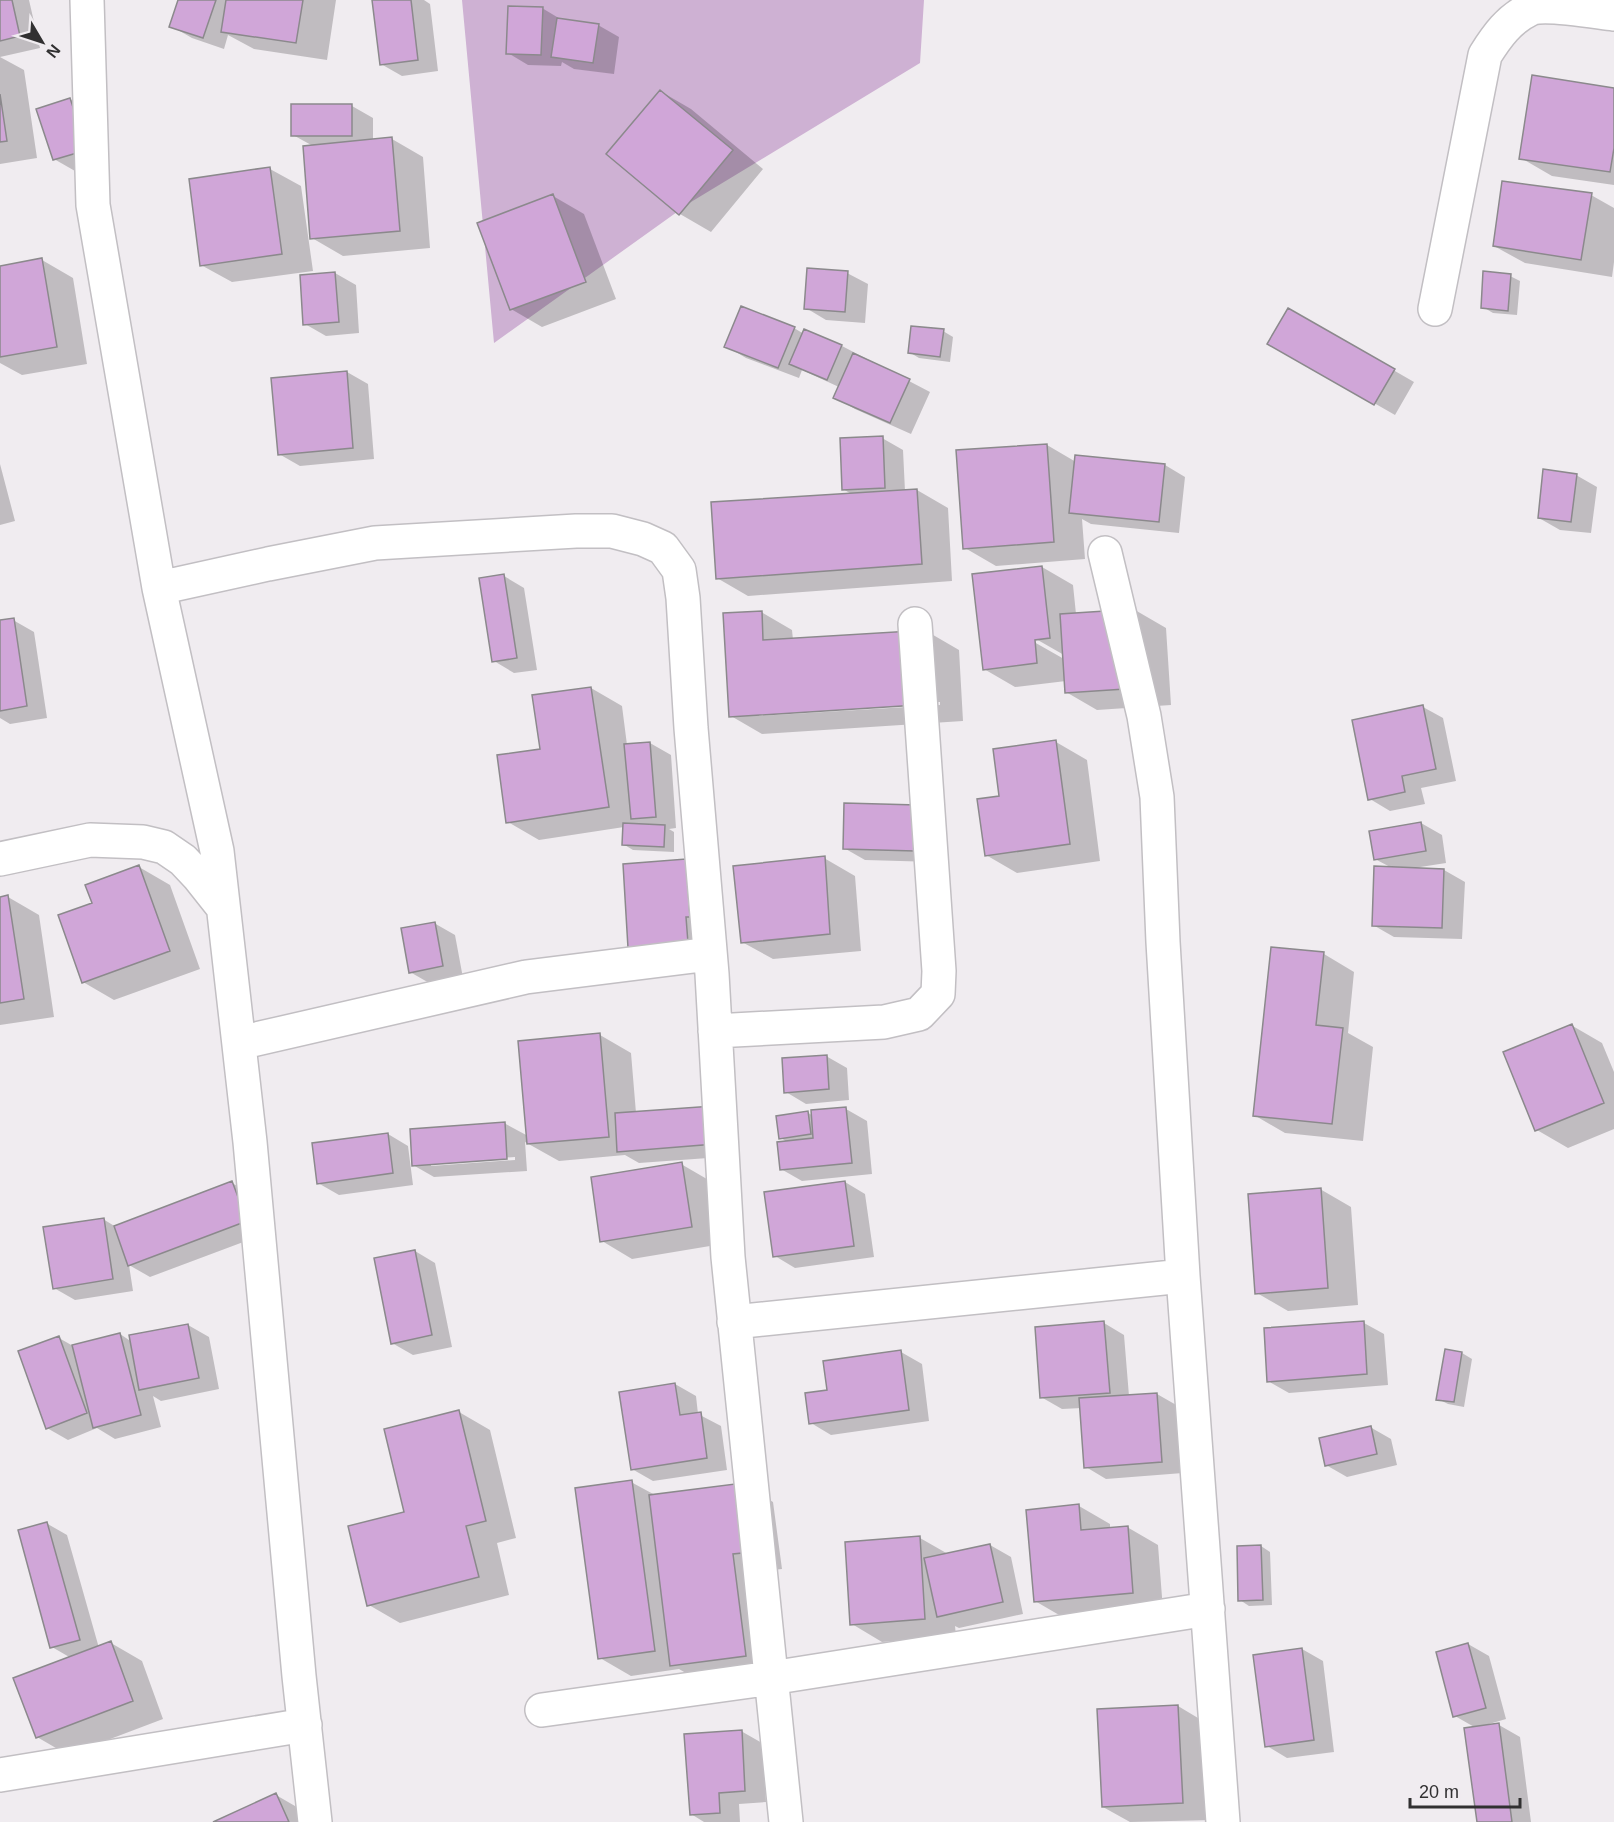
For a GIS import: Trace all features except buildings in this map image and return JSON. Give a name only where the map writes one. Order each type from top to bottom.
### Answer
[{"type":"street","points":[[87,0],[93,205],[159,588],[217,851],[239,1043],[315,1822]]},
{"type":"street","points":[[1435,309],[1485,55],[1499,33],[1514,19],[1532,8],[1614,14]]},
{"type":"street","points":[[159,588],[375,543],[576,531],[612,531],[643,538],[663,548],[679,570],[710,954],[728,1257],[786,1822]]},
{"type":"street","points":[[1105,553],[1144,716],[1157,797],[1163,942],[1183,1276],[1223,1822]]},
{"type":"street","points":[[715,1031],[884,1022],[919,1014],[938,994],[938,949],[915,624]]},
{"type":"street","points":[[0,859],[90,840],[142,842],[164,847],[183,860],[222,906]]},
{"type":"street","points":[[239,1043],[526,977],[710,954]]},
{"type":"street","points":[[734,1322],[1183,1276]]},
{"type":"street","points":[[542,1710],[771,1678],[1208,1609]]},
{"type":"street","points":[[0,1775],[305,1725]]},
{"type":"shaded area","points":[[462,0],[924,0],[920,63],[691,202],[494,343]]}]
